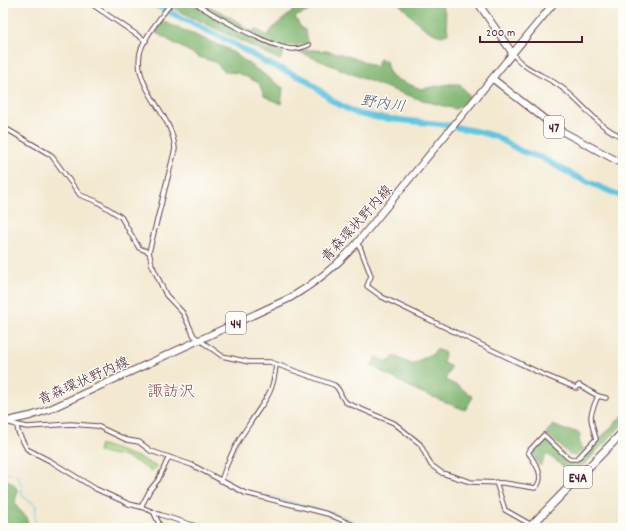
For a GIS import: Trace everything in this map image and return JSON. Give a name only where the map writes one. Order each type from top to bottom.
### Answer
[{"type":"highway","name":"E4A","points":[[529,526],[623,432]]},
{"type":"main road","points":[[478,3],[513,54]]},
{"type":"main road","name":"44","points":[[493,79],[554,3]]},
{"type":"main road","name":"青森環状野内線","points":[[4,422],[48,410],[295,295],[335,266],[356,244],[463,113],[493,79]]},
{"type":"main road","name":"47","points":[[493,79],[556,128],[623,164]]},
{"type":"street","points":[[90,3],[146,41]]},
{"type":"street","points":[[171,3],[140,52],[141,73],[148,89],[173,132],[175,149],[149,252],[152,265],[166,295],[183,313],[194,336],[222,356],[249,362],[264,361],[334,385],[338,388],[342,399],[347,404],[391,421],[420,444],[428,461],[442,473],[471,482],[496,482],[532,488],[537,486],[540,473],[528,452],[544,435],[570,459],[577,459],[596,439],[590,423],[590,416],[598,396]]},
{"type":"street","points":[[196,3],[211,13],[268,41],[293,49],[309,46]]},
{"type":"street","points":[[513,54],[523,66],[568,92],[610,132],[623,137]]},
{"type":"street","points":[[3,127],[51,154],[80,195],[96,201],[115,212],[121,217],[139,248],[149,252]]},
{"type":"street","points":[[356,244],[360,247],[371,276],[367,286],[382,298],[540,373],[576,388],[579,385],[598,396],[606,398]]},
{"type":"street","points":[[221,481],[226,466],[249,424],[270,395],[274,382],[276,365]]},
{"type":"street","points":[[4,422],[18,426],[37,427],[71,424],[96,426],[127,440],[139,442],[151,451],[192,465],[221,481],[232,484],[252,495],[328,514],[360,528]]},
{"type":"street","points":[[18,426],[18,432],[28,449],[96,489],[129,504],[142,507],[154,513],[202,528]]},
{"type":"street","points":[[142,507],[150,490],[158,480],[169,457]]},
{"type":"street","points":[[496,482],[505,510],[529,526]]},
{"type":"street","points":[[154,513],[162,528]]},
{"type":"green space","points":[[176,3],[190,3],[196,7],[204,3],[242,24],[241,26],[253,32],[255,29],[268,36],[274,27],[297,6],[296,3],[311,3],[313,9],[295,17],[301,28],[305,30],[308,42],[294,46],[287,45],[280,60],[173,8]]},
{"type":"green space","points":[[398,3],[441,3],[445,13],[448,33],[443,36],[424,28]]},
{"type":"green space","points":[[162,21],[228,49],[283,88],[281,104],[264,96],[259,83],[238,73],[225,72],[215,62],[199,57],[156,33]]},
{"type":"green space","points":[[301,50],[340,54],[376,67],[380,59],[386,61],[388,70],[393,78],[421,89],[449,84],[460,84],[470,97],[456,109],[436,104],[357,76],[299,52]]},
{"type":"green space","points":[[436,349],[445,353],[443,363],[451,367],[445,380],[458,386],[473,397],[465,410],[418,391],[371,366],[376,357],[386,362],[391,360],[394,356],[413,365],[428,355],[432,355]]},
{"type":"green space","points":[[623,415],[623,424],[574,475],[547,454],[540,466],[531,452],[545,439],[573,462],[580,459]]},
{"type":"green space","points":[[553,425],[565,430],[578,432],[580,434],[579,441],[584,450],[576,456],[570,455],[546,433]]},
{"type":"green space","points":[[100,444],[140,458],[157,467],[151,471],[131,459],[98,452]]},
{"type":"green space","points":[[5,480],[12,483],[18,492],[15,500],[16,506],[27,517],[28,528],[3,528],[3,481]]},
{"type":"waterway","name":"野内川","points":[[151,3],[231,42],[265,62],[307,80],[334,102],[358,114],[440,124],[497,137],[521,151],[542,158],[577,177],[623,197]]},
{"type":"waterway","points":[[3,418],[28,412]]},
{"type":"waterway","points":[[3,472],[16,474],[22,486],[22,496],[36,505],[34,528]]},
{"type":"waterway","points":[[271,497],[344,516],[365,528]]},
{"type":"district","name":"諏訪沢","points":[[171,390]]}]
